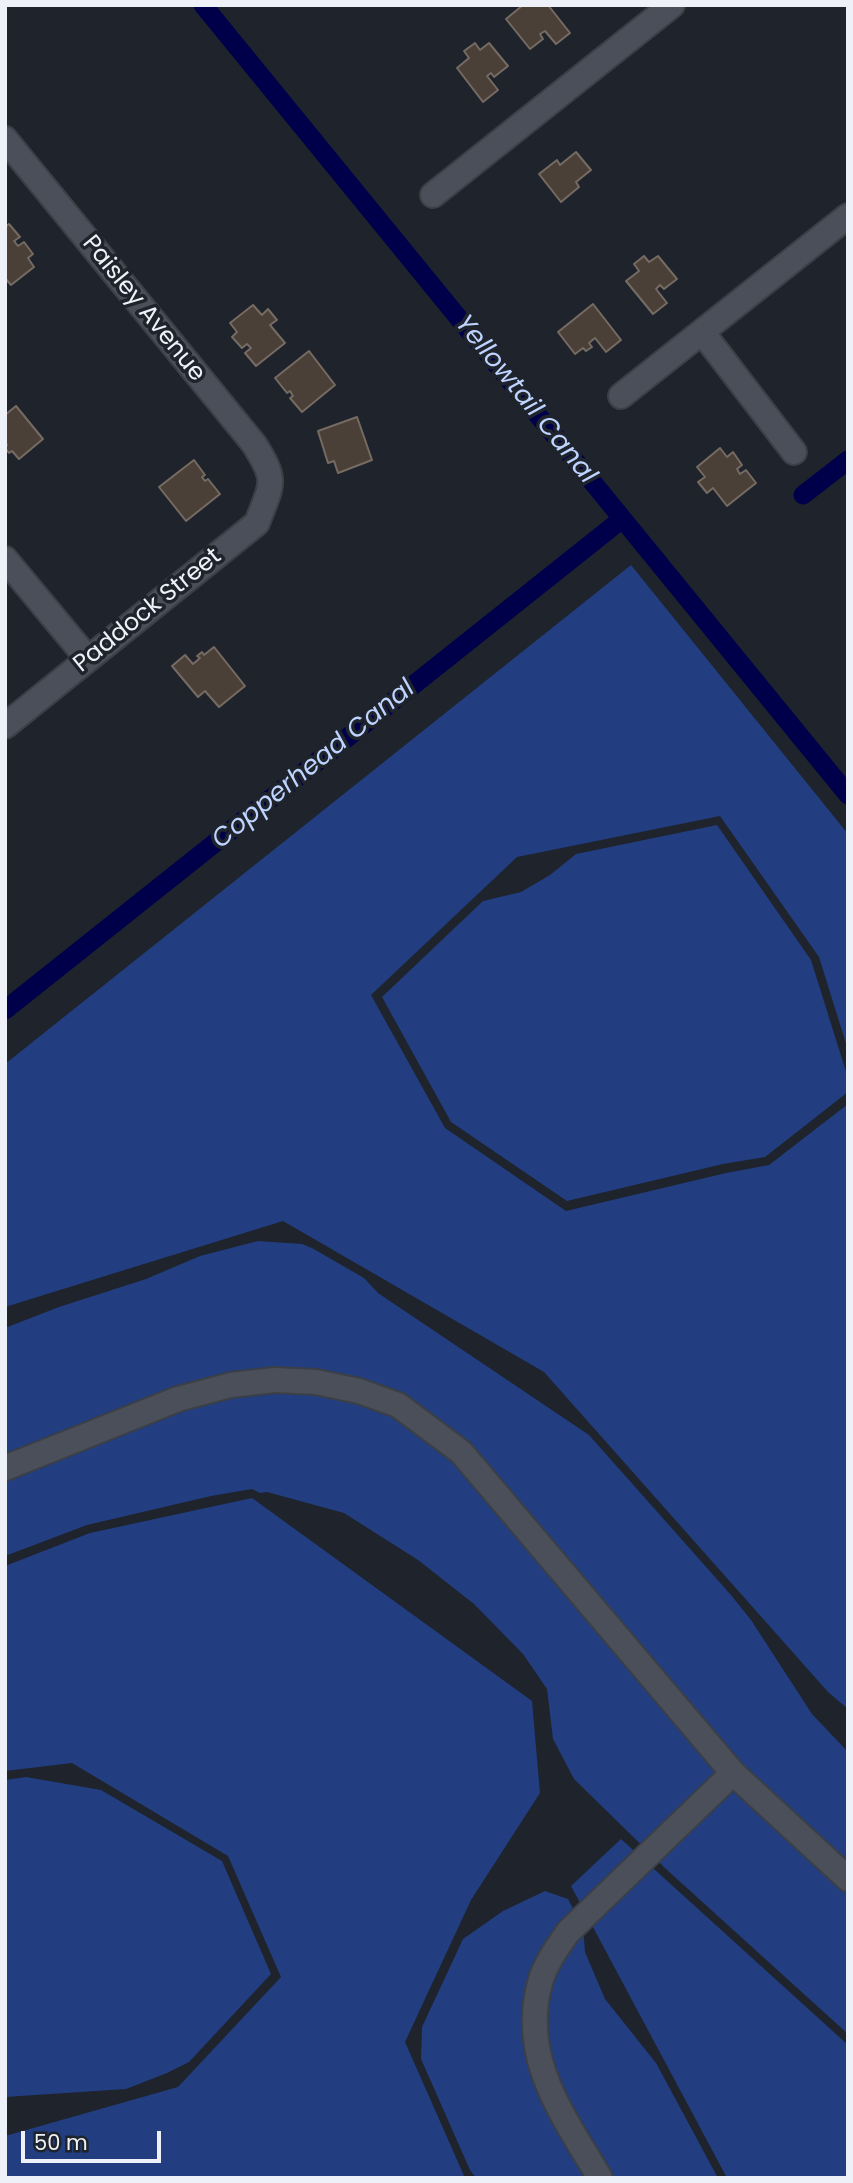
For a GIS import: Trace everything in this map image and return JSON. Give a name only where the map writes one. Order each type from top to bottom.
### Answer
[{"type":"street","points":[[433,195],[672,5]]},
{"type":"street","name":"Paisley Avenue","points":[[5,139],[254,444],[266,463],[272,483]]},
{"type":"street","points":[[621,396],[848,216]]},
{"type":"street","points":[[702,332],[794,452]]},
{"type":"street","name":"Paddock Street","points":[[5,726],[257,523],[272,483]]},
{"type":"street","points":[[5,559],[88,659]]},
{"type":"street","points":[[5,1468],[178,1399],[231,1385],[275,1380],[316,1382],[359,1391],[398,1405],[461,1452],[733,1773],[848,1879]]},
{"type":"street","points":[[600,2178],[555,2102],[541,2067],[534,2039],[540,1982],[552,1955],[568,1932],[733,1773]]},
{"type":"shaded area","points":[[631,565],[848,834],[848,1050],[819,957],[720,816],[517,857],[371,995],[445,1128],[566,1211],[769,1165],[848,1104],[848,1709],[828,1692],[544,1372],[283,1221],[5,1307],[5,1064]]},
{"type":"shaded area","points":[[717,825],[811,960],[848,1078],[848,1092],[765,1157],[723,1164],[567,1201],[451,1122],[382,997],[483,901],[521,892],[550,875],[576,854]]},
{"type":"shaded area","points":[[258,1241],[302,1244],[364,1278],[378,1293],[589,1435],[751,1620],[812,1714],[848,1752],[848,2034],[666,1869],[574,1779],[553,1739],[547,1689],[523,1654],[474,1604],[418,1560],[344,1513],[252,1489],[87,1525],[5,1556],[5,1328],[59,1307],[146,1279],[200,1256]]},
{"type":"shaded area","points":[[252,1498],[532,1701],[540,1793],[471,1900],[405,2042],[465,2178],[5,2178],[5,2136],[178,2087],[281,1977],[228,1856],[72,1763],[5,1771],[5,1566],[90,1533]]},
{"type":"shaded area","points":[[26,1777],[101,1790],[222,1861],[271,1974],[189,2062],[126,2089],[5,2097],[5,1780]]},
{"type":"shaded area","points":[[621,1839],[848,2045],[848,2178],[727,2178],[571,1886]]},
{"type":"shaded area","points":[[545,1891],[568,1899],[583,1927],[585,1952],[605,1999],[656,2063],[718,2178],[476,2178],[470,2170],[421,2059],[422,2027],[463,1939],[503,1911]]},
{"type":"building","points":[[523,5],[548,5],[570,33],[556,44],[545,31],[540,34],[543,39],[530,49],[506,19]]},
{"type":"building","points":[[475,43],[480,50],[489,43],[508,66],[494,77],[491,73],[487,76],[498,90],[483,102],[457,68],[469,58],[464,51]]},
{"type":"building","points":[[576,152],[591,170],[576,182],[579,187],[561,202],[539,174],[557,160],[560,165]]},
{"type":"building","points":[[9,224],[20,237],[14,241],[18,246],[24,242],[33,254],[28,258],[34,267],[11,285],[5,278],[5,227]]},
{"type":"building","points":[[644,256],[649,262],[658,256],[677,279],[664,289],[660,285],[656,289],[667,303],[653,314],[626,281],[639,271],[634,264]]},
{"type":"building","points":[[593,304],[621,340],[606,352],[595,338],[589,343],[592,347],[586,351],[583,348],[575,354],[558,332]]},
{"type":"building","points":[[253,305],[262,315],[268,309],[277,320],[270,325],[285,343],[256,366],[245,353],[251,348],[247,344],[242,348],[232,337],[237,332],[230,323]]},
{"type":"building","points":[[309,351],[335,385],[302,412],[290,398],[293,396],[290,391],[287,393],[275,378]]},
{"type":"building","points":[[16,406],[43,439],[19,459],[5,448],[5,415]]},
{"type":"building","points":[[357,417],[372,460],[338,473],[334,461],[328,463],[318,431]]},
{"type":"building","points":[[720,448],[727,457],[733,452],[742,465],[737,469],[740,474],[746,470],[756,483],[727,506],[713,488],[707,493],[698,482],[705,477],[697,467]]},
{"type":"building","points":[[194,460],[205,475],[202,477],[205,481],[208,479],[220,494],[186,521],[159,487]]},
{"type":"building","points":[[214,647],[245,686],[219,707],[205,691],[198,697],[172,666],[185,655],[193,664],[200,658],[197,656],[202,652],[204,655]]},
{"type":"waterway","name":"Yellowtail Canal","points":[[203,5],[848,795]]},
{"type":"waterway","points":[[803,495],[848,460]]},
{"type":"waterway","name":"Copperhead Canal","points":[[5,1010],[622,519]]}]
